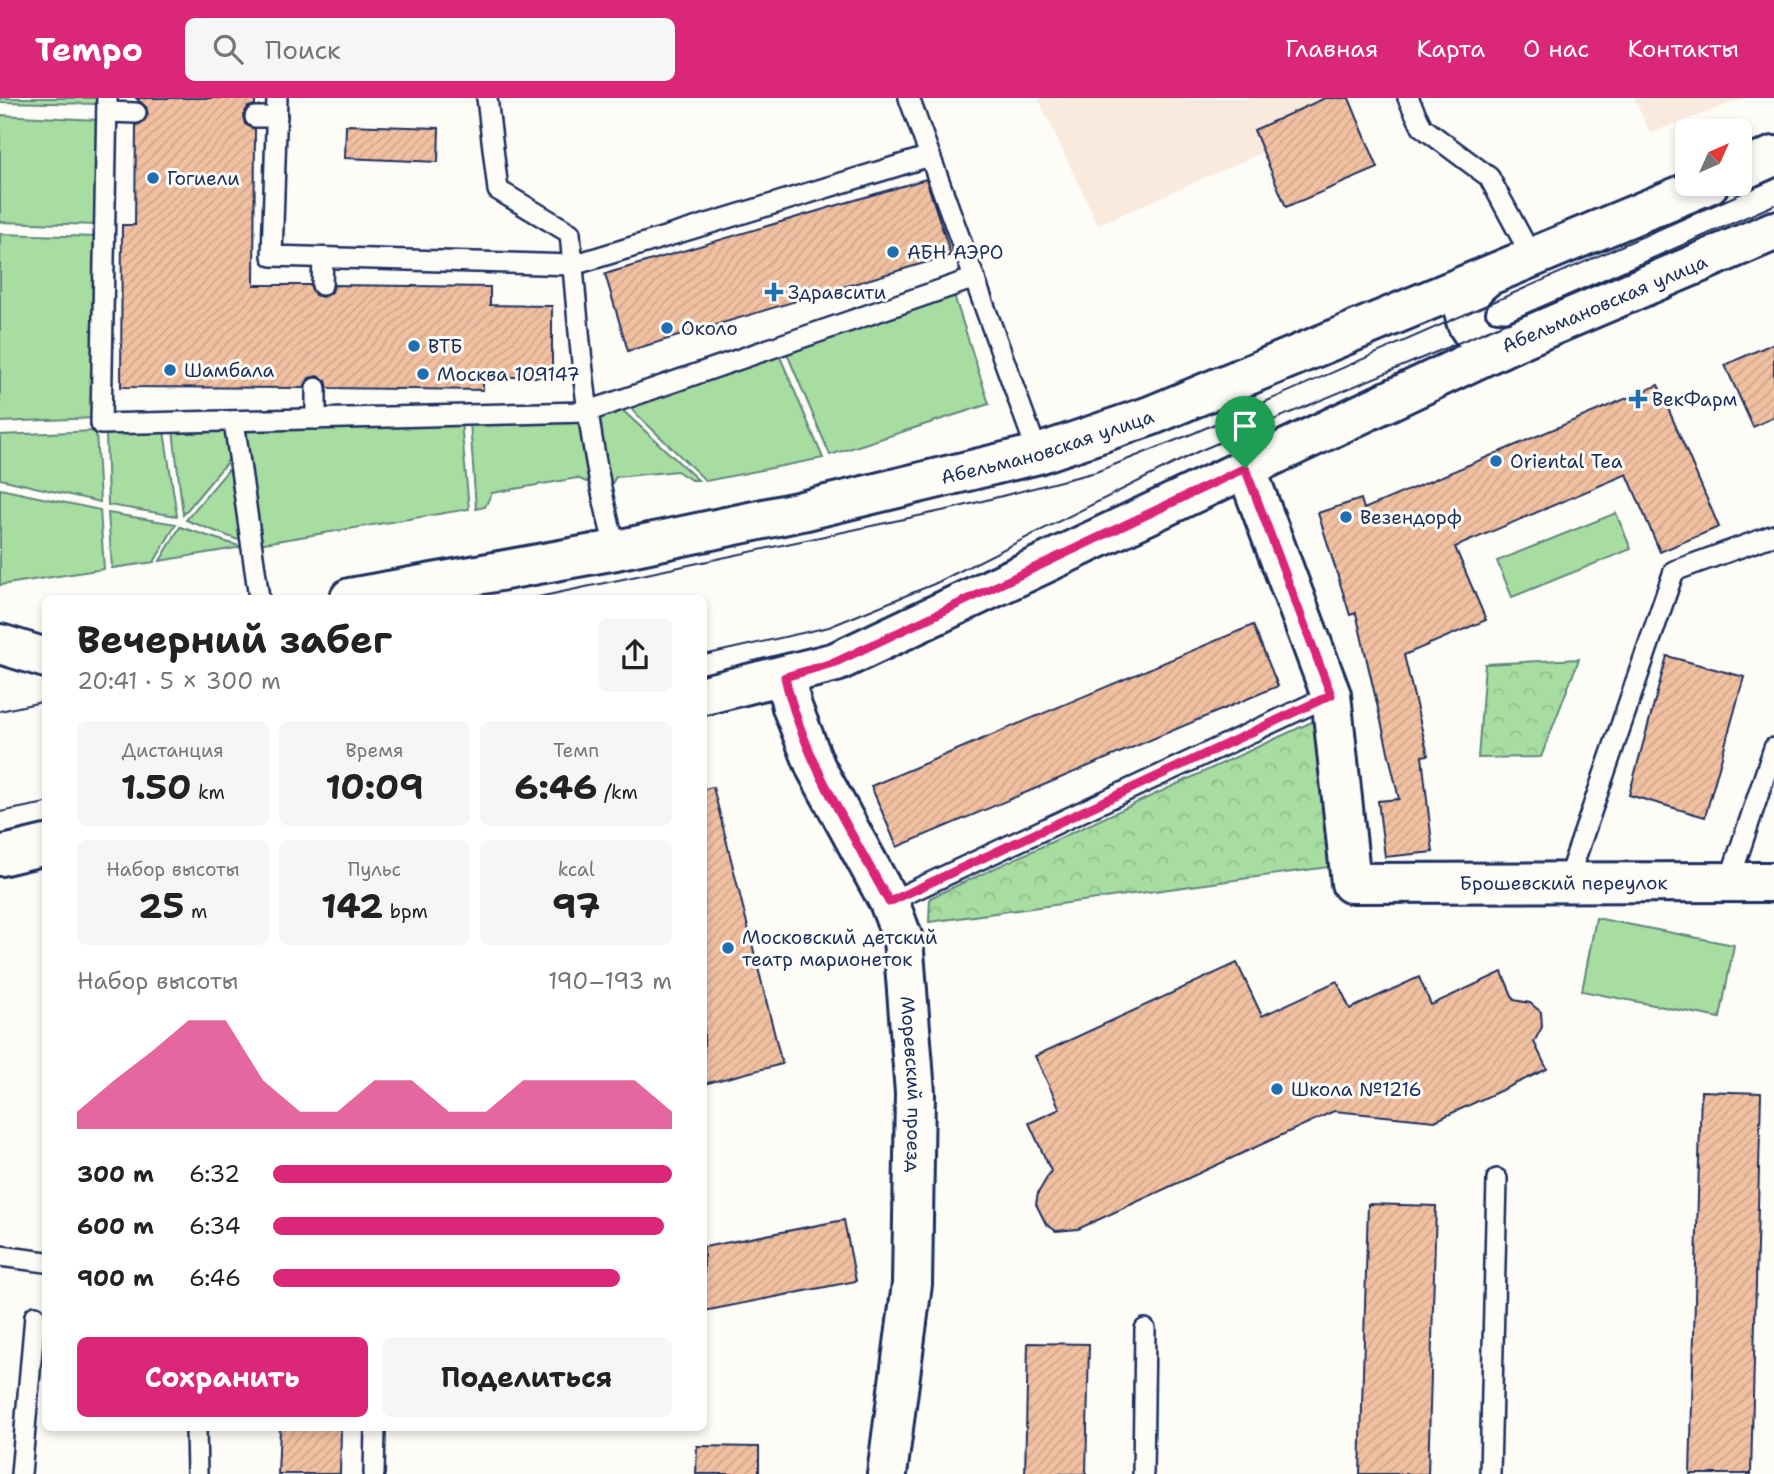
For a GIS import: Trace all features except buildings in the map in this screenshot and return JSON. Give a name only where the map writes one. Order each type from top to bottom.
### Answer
[{"type":"main road","points":[[1752,166],[1774,156]]},
{"type":"main road","name":"Абельмановская улица","points":[[367,595],[616,550],[829,505],[1038,454],[1150,416],[1681,196]]},
{"type":"main road","name":"Абельмановская улица","points":[[707,694],[785,677],[836,662],[1511,343],[1774,231]]},
{"type":"main road","points":[[1484,279],[1468,295],[1464,315],[1469,327],[1486,340],[1511,343]]},
{"type":"main road","points":[[1245,468],[1331,695]]},
{"type":"main road","points":[[0,644],[42,658]]},
{"type":"main road","points":[[0,669],[42,660]]},
{"type":"main road","name":"Моревский проезд","points":[[785,677],[792,707],[816,768],[889,902],[903,939],[915,1093],[912,1284],[887,1474]]},
{"type":"main road","name":"Брошевский переулок","points":[[1331,695],[1352,883],[1774,882]]},
{"type":"main road","points":[[0,856],[42,846]]},
{"type":"lane","points":[[487,98],[498,190],[570,233],[586,412],[600,493],[616,550]]},
{"type":"lane","points":[[909,98],[1038,454]]},
{"type":"lane","points":[[1408,98],[1422,127],[1489,177],[1533,259]]},
{"type":"lane","points":[[136,113],[107,105],[101,424],[586,412],[975,278]]},
{"type":"lane","points":[[255,117],[277,108],[272,256],[573,265],[930,156]]},
{"type":"lane","points":[[322,285],[323,258]]},
{"type":"lane","points":[[316,388],[316,419]]},
{"type":"lane","points":[[234,421],[259,595]]},
{"type":"lane","points":[[1567,882],[1674,571],[1774,535]]},
{"type":"lane","points":[[889,902],[1331,695]]},
{"type":"lane","points":[[1729,882],[1774,748]]},
{"type":"lane","points":[[1490,1474],[1497,1180]]},
{"type":"lane","points":[[0,1256],[42,1261]]},
{"type":"lane","points":[[21,1474],[35,1317]]},
{"type":"lane","points":[[1143,1474],[1145,1329]]},
{"type":"lane","points":[[196,1431],[197,1474]]},
{"type":"lane","points":[[374,1474],[375,1431]]},
{"type":"shaded area","points":[[1038,98],[1325,98],[1255,130],[1263,152],[1098,225]]},
{"type":"shaded area","points":[[1634,98],[1746,98],[1688,119],[1675,119],[1675,124],[1650,133]]},
{"type":"green space","points":[[0,98],[97,98],[97,104],[0,102]]},
{"type":"green space","points":[[0,115],[97,120],[97,225],[0,222]]},
{"type":"green space","points":[[0,234],[97,237],[95,418],[0,422]]},
{"type":"green space","points":[[953,292],[989,404],[830,455],[785,349]]},
{"type":"green space","points":[[778,352],[823,458],[706,481],[627,405]]},
{"type":"green space","points":[[618,406],[698,480],[691,480],[677,471],[616,477],[609,488],[593,416]]},
{"type":"green space","points":[[581,419],[594,485],[577,478],[492,493],[485,507],[476,509],[470,422]]},
{"type":"green space","points":[[461,422],[469,509],[258,544],[242,427]]},
{"type":"green space","points":[[228,426],[232,456],[183,515],[173,430]]},
{"type":"green space","points":[[96,431],[100,502],[0,479],[0,435]]},
{"type":"green space","points":[[164,431],[177,516],[108,505],[106,433]]},
{"type":"green space","points":[[234,463],[246,543],[186,520]]},
{"type":"green space","points":[[0,489],[100,510],[104,569],[0,585]]},
{"type":"green space","points":[[108,513],[176,524],[154,562],[112,568]]},
{"type":"green space","points":[[1616,513],[1631,549],[1512,597],[1497,561]]},
{"type":"green space","points":[[180,527],[242,547],[160,561]]},
{"type":"green space","points":[[1579,659],[1541,757],[1478,758],[1485,664]]},
{"type":"green space","points":[[1316,720],[1329,867],[929,922],[930,898]]},
{"type":"green space","points":[[1596,918],[1734,945],[1720,1018],[1582,991]]},
{"type":"tram line","points":[[548,595],[951,509],[1096,472],[1194,433],[1774,179]]},
{"type":"tram line","points":[[707,654],[829,627],[934,584],[1199,451],[1477,335],[1774,205]]},
{"type":"tram line","points":[[0,711],[42,702]]},
{"type":"tram line","points":[[0,812],[42,804]]},
{"type":"place","name":"Гогиели","points":[[153,178]]},
{"type":"place","name":"АБН АЭРО","points":[[893,252]]},
{"type":"place","name":"Здравсити","points":[[774,292]]},
{"type":"place","name":"Около","points":[[667,328]]},
{"type":"place","name":"ВТБ","points":[[414,346]]},
{"type":"place","name":"Шамбала","points":[[170,370]]},
{"type":"place","name":"Москва 109147","points":[[423,374]]},
{"type":"place","name":"ВекФарм","points":[[1638,399]]},
{"type":"place","name":"Oriental Tea","points":[[1496,461]]},
{"type":"place","name":"Везендорф","points":[[1346,517]]},
{"type":"place","name":"Московский детский театр марионеток","points":[[728,948]]},
{"type":"place","name":"Школа №1216","points":[[1277,1089]]},
{"type":"route","points":[[1245,468],[1264,512],[1331,695],[889,902],[816,768],[792,707],[785,677],[836,662],[995,589],[1245,468]]}]
